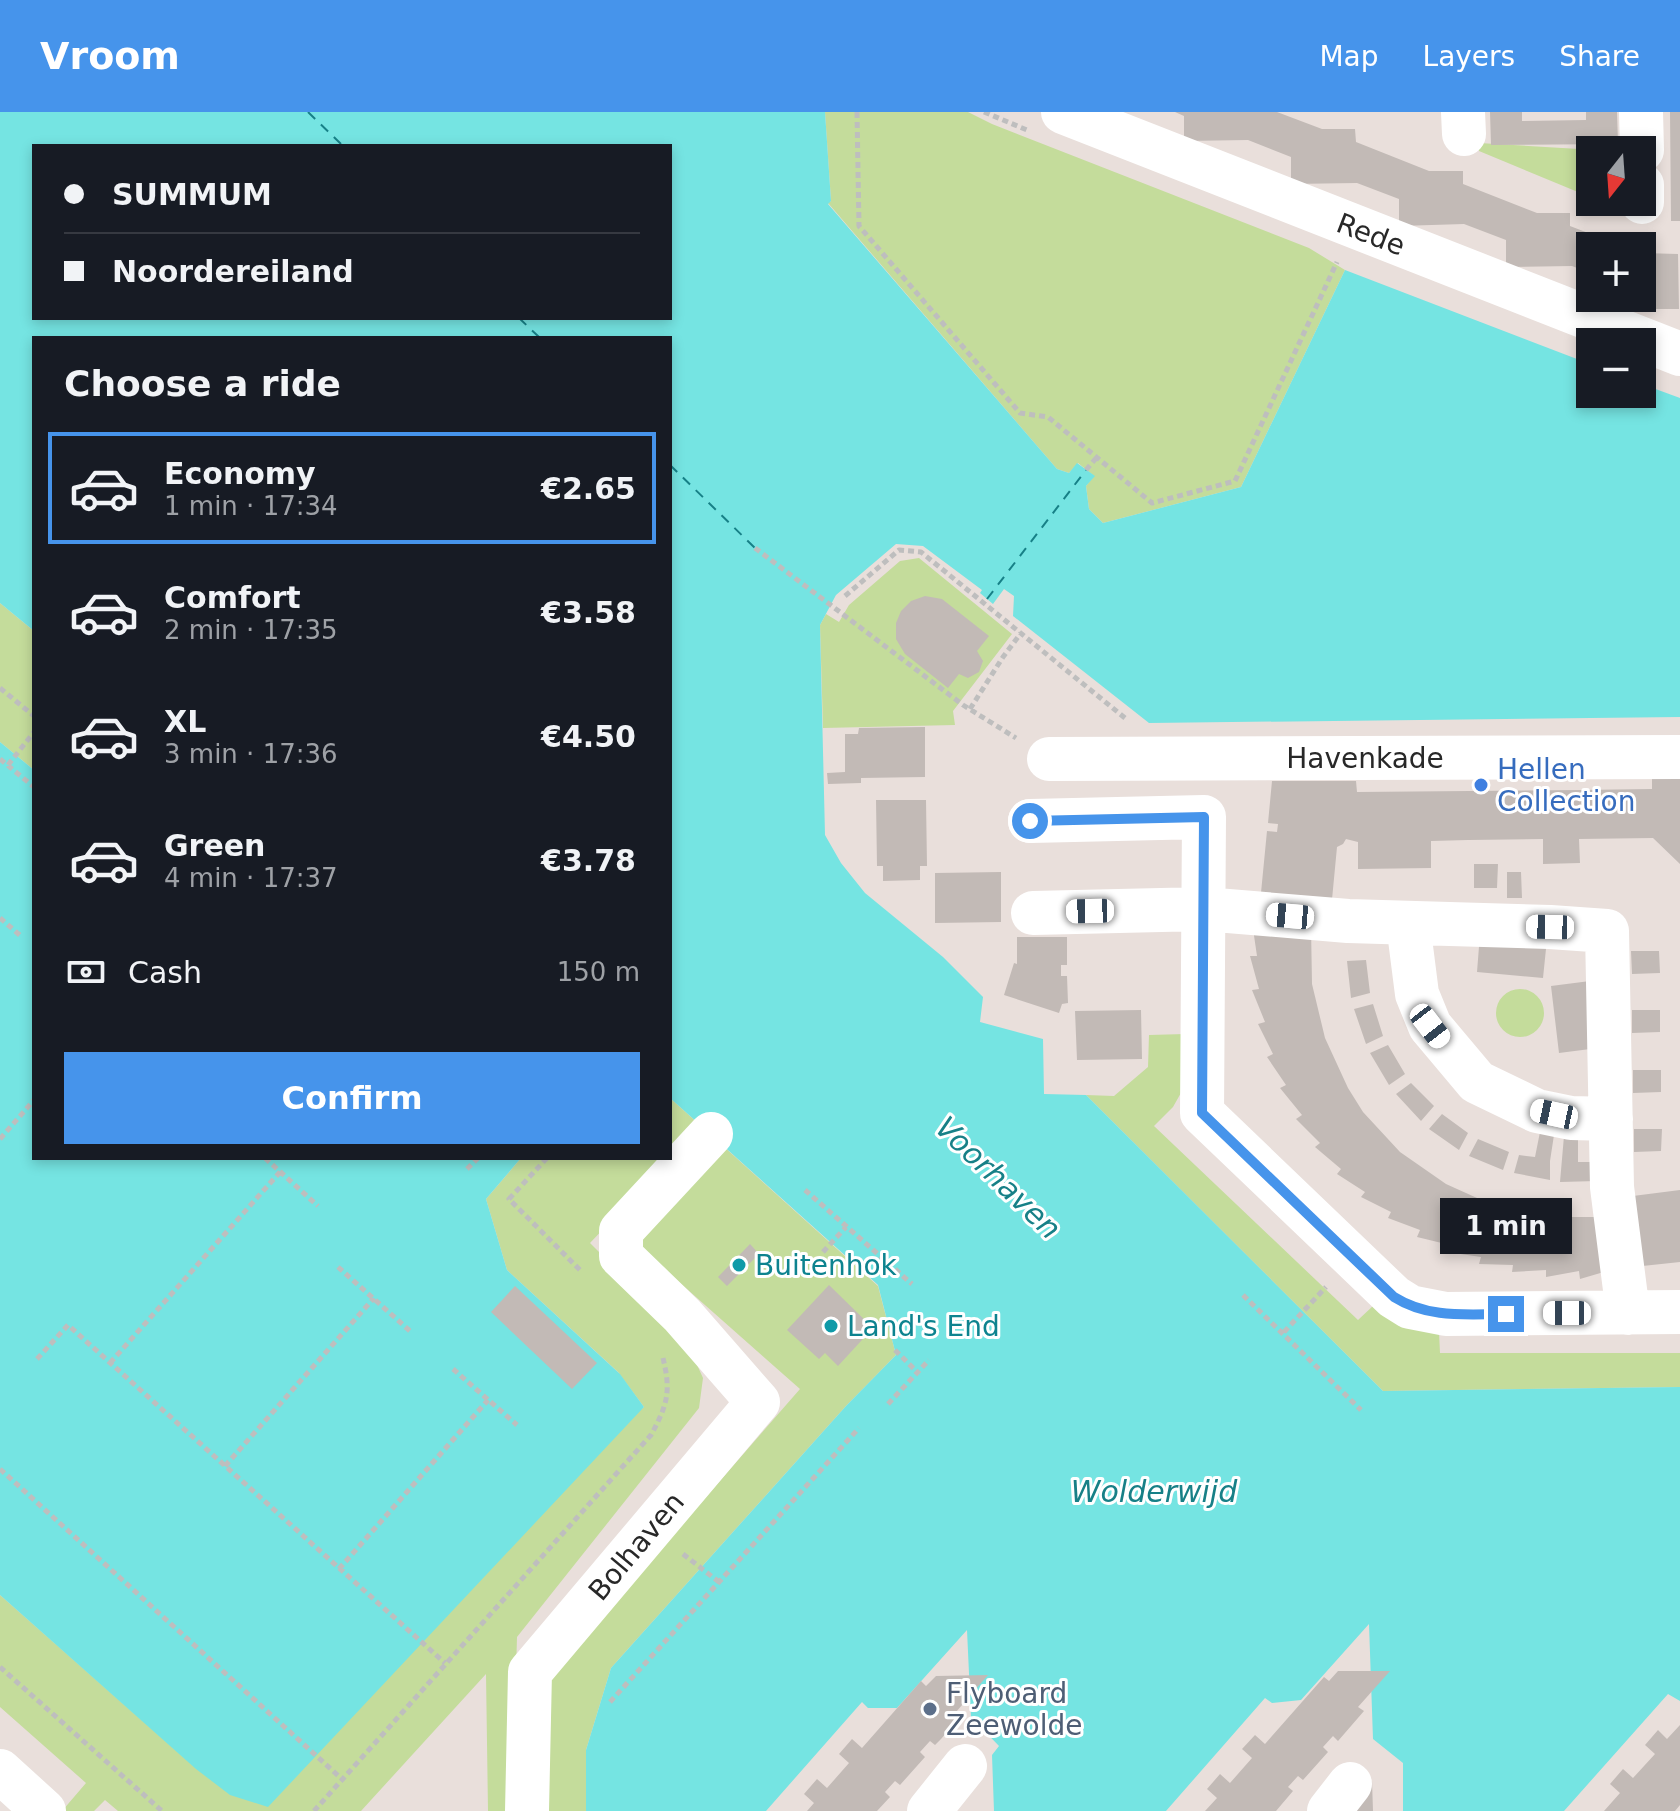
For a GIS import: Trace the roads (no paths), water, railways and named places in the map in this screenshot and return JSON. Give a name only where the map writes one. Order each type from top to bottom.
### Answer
[{"type":"street","name":"Rede","points":[[1063,112],[1680,354]]},
{"type":"street","points":[[1641,112],[1642,136]]},
{"type":"street","name":"Havenkade","points":[[1049,759],[1680,757]]},
{"type":"street","points":[[1030,821],[1204,817],[1202,1113],[1394,1297],[1410,1307],[1446,1314],[1680,1312]]},
{"type":"street","points":[[1033,913],[1204,909],[1348,921],[1607,931],[1612,1187],[1628,1313]]},
{"type":"street","points":[[1415,923],[1410,939],[1417,994],[1430,1026],[1477,1082],[1537,1111],[1571,1118],[1611,1119]]},
{"type":"street","name":"Bolhaven","points":[[527,1811],[530,1672],[758,1402],[670,1332],[621,1256],[621,1231],[711,1134]]},
{"type":"street","points":[[929,1811],[965,1766]]},
{"type":"street","points":[[0,1771],[44,1811]]},
{"type":"water","name":"Wolderwijd","points":[[0,112],[825,112],[831,201],[828,204],[1057,469],[1069,473],[1077,463],[1095,476],[1086,486],[1089,509],[1103,523],[1241,487],[1345,270],[1576,359],[1576,408],[1656,408],[1656,389],[1680,398],[1680,717],[1149,723],[1013,616],[1014,596],[1004,589],[993,604],[980,593],[982,590],[923,546],[896,544],[836,595],[820,625],[825,835],[841,863],[865,893],[943,957],[983,997],[980,1022],[1043,1039],[1044,1094],[1086,1095],[1383,1391],[1680,1387],[1680,1701],[1668,1694],[1564,1811],[1403,1811],[1403,1763],[1373,1739],[1369,1624],[1301,1700],[1272,1703],[1265,1698],[1166,1811],[994,1811],[992,1755],[999,1746],[971,1717],[967,1630],[897,1708],[868,1708],[862,1702],[766,1811],[586,1811],[586,1750],[611,1668],[846,1406],[896,1355],[878,1285],[672,1100],[672,336],[32,336],[32,629],[0,603]]},
{"type":"water","points":[[0,742],[32,768],[32,1160],[519,1160],[486,1199],[507,1270],[620,1374],[644,1407],[268,1807],[230,1795],[196,1769],[0,1595]]},
{"type":"place","name":"Hellen Collection","points":[[1481,785]]},
{"type":"place","name":"Buitenhok","points":[[739,1265]]},
{"type":"place","name":"Land's End","points":[[831,1326]]},
{"type":"place","name":"Flyboard Zeewolde","points":[[930,1709]]},
{"type":"water label","name":"Voorhaven","points":[[998,1178]]}]
